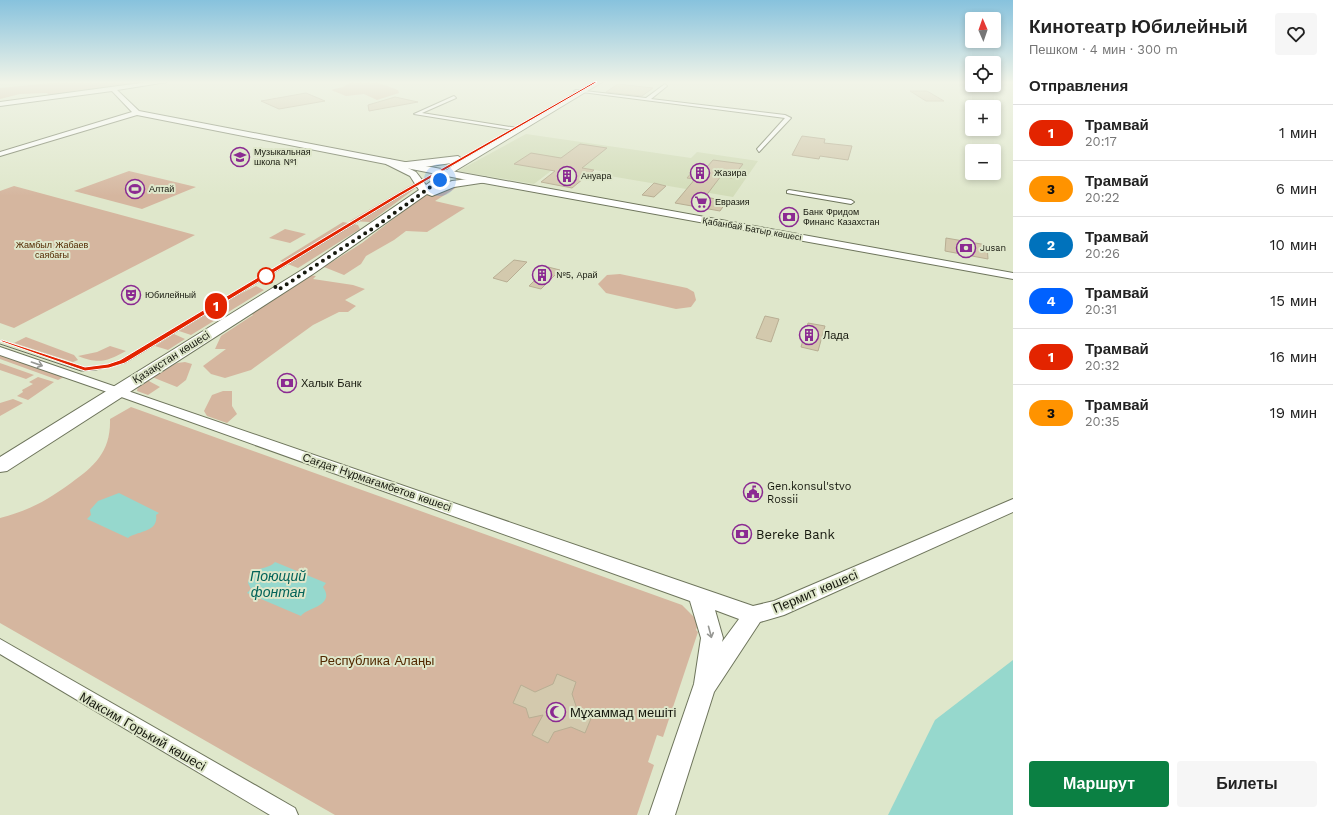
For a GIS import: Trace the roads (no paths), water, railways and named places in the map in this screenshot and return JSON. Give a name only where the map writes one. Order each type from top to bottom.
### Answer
[{"type":"main road","points":[[0,154],[113,120]]},
{"type":"main road","points":[[173,120],[402,164],[443,175]]},
{"type":"main road","name":"Қазақстан көшесі","points":[[443,175],[441,169],[458,158],[530,120]]},
{"type":"main road","name":"Қазақстан көшесі","points":[[0,466],[309,271],[425,191],[443,175],[516,128]]},
{"type":"main road","points":[[402,164],[431,164],[458,158]]},
{"type":"main road","points":[[389,162],[413,174],[425,191]]},
{"type":"main road","name":"Қабанбай Батыр көшесі","points":[[443,175],[487,181],[1013,276]]},
{"type":"main road","points":[[411,201],[452,184],[487,181]]},
{"type":"main road","name":"Сағдат Нұрмағамбетов көшесі","points":[[0,351],[118,391],[753,615]]},
{"type":"main road","name":"Пермит көшесі","points":[[753,615],[777,609],[1013,505]]},
{"type":"main road","points":[[662,815],[704,687],[712,638],[703,606],[697,595]]},
{"type":"main road","points":[[704,687],[753,615]]},
{"type":"street","points":[[459,120],[516,128]]},
{"type":"street","points":[[759,150],[786,120]]},
{"type":"street","points":[[789,192],[851,202]]},
{"type":"street","name":"Максим Горький көшесі","points":[[0,646],[288,815]]},
{"type":"water","points":[[119,493],[159,513],[156,515],[156,521],[151,528],[128,538],[87,519],[91,515],[90,510],[98,501]]},
{"type":"water","name":"Поющий фонтан","points":[[275,562],[326,583],[323,587],[326,593],[326,598],[323,602],[319,606],[301,616],[247,593],[251,589],[248,583],[253,573],[256,570],[272,565]]},
{"type":"water","points":[[1013,660],[1013,815],[888,815],[935,720]]},
{"type":"tram line","name":"1","points":[[0,341],[75,367],[85,369],[109,366],[122,362],[398,195],[530,120]]},
{"type":"tram line","points":[[0,344],[81,371],[96,370],[125,363],[420,184],[531,120]]},
{"type":"place","name":"Музыкальная школа №1","points":[[240,157]]},
{"type":"place","name":"Жазира","points":[[700,173]]},
{"type":"place","name":"Ануара","points":[[567,176]]},
{"type":"place","name":"Алтай","points":[[135,189]]},
{"type":"place","name":"Евразия","points":[[701,202]]},
{"type":"place","name":"Банк Фридом Финанс Казахстан","points":[[789,217]]},
{"type":"place","name":"Jusan","points":[[966,248]]},
{"type":"place","name":"№5, Арай","points":[[542,275]]},
{"type":"place","name":"Юбилейный","points":[[131,295]]},
{"type":"place","name":"Лада","points":[[809,335]]},
{"type":"place","name":"Халык Банк","points":[[287,383]]},
{"type":"place","name":"Gen.konsul'stvo Rossii","points":[[753,492]]},
{"type":"place","name":"Bereke Bank","points":[[742,534]]},
{"type":"place","name":"Мұхаммад мешіті","points":[[556,712]]},
{"type":"park label","name":"Жамбыл Жабаев саябағы","points":[[52,250]]},
{"type":"park label","name":"Республика Алаңы","points":[[377,660]]}]
